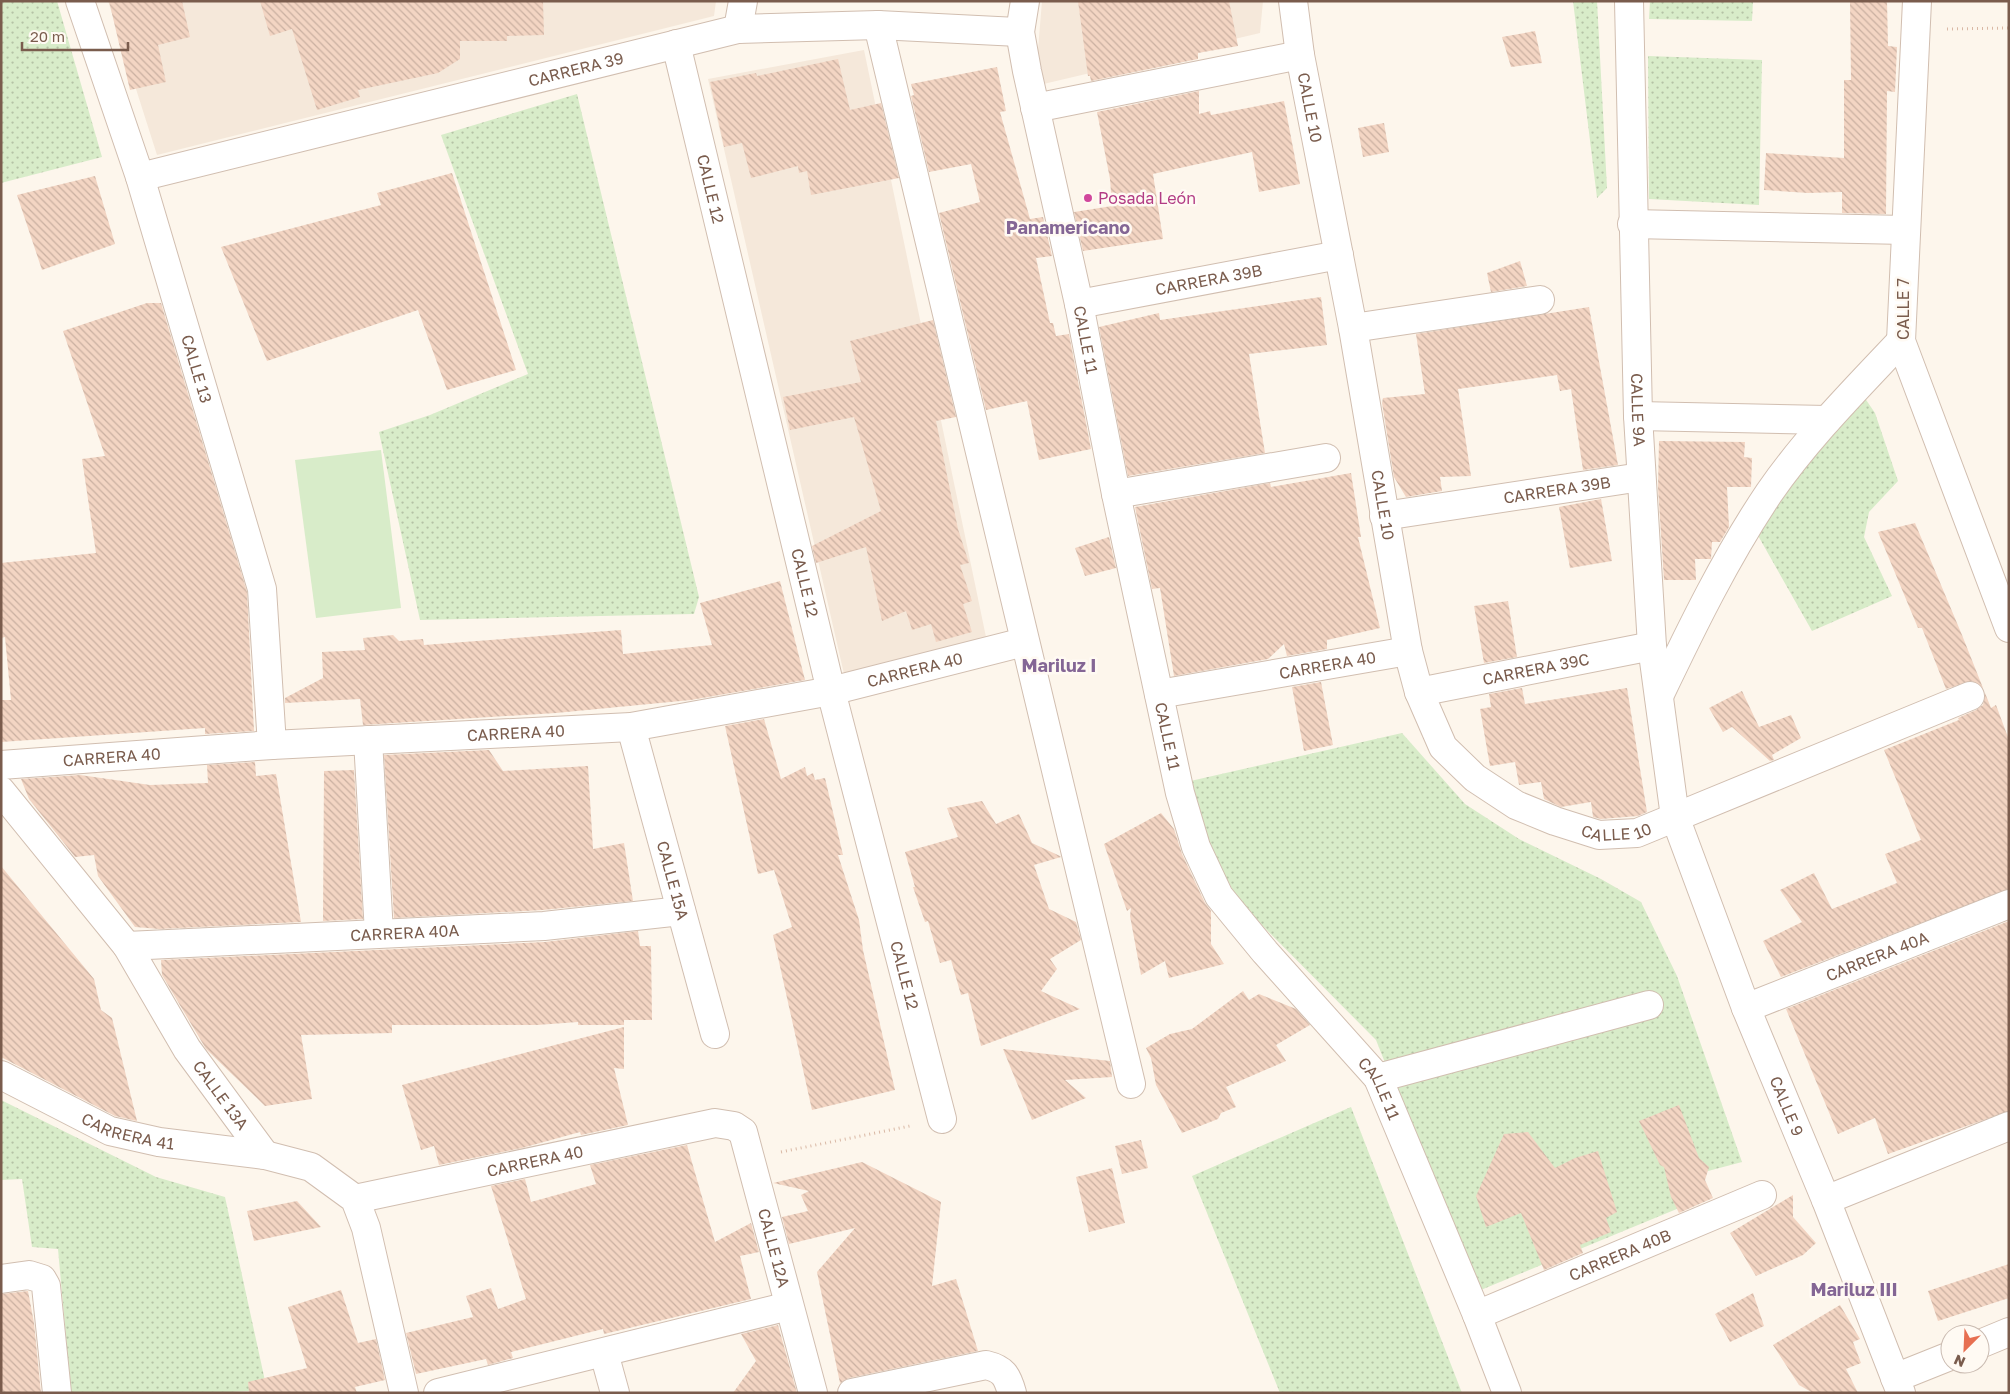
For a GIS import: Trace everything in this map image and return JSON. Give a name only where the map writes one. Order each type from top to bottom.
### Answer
[{"type":"street","name":"CALLE 13","points":[[80,1],[140,177],[262,589],[272,745]]},
{"type":"street","points":[[738,29],[743,1]]},
{"type":"street","name":"CALLE 11","points":[[1025,1],[1020,32],[1035,108],[1079,304],[1116,494],[1180,793],[1196,847],[1219,896],[1378,1078],[1477,1315],[1507,1393]]},
{"type":"street","name":"CALLE 10","points":[[1293,1],[1300,55],[1354,328],[1408,652],[1419,692],[1443,746],[1475,778],[1516,805],[1555,821],[1599,835],[1637,833],[1970,696]]},
{"type":"street","name":"CALLE 9A","points":[[1629,1],[1632,224],[1638,416],[1652,646],[1676,816]]},
{"type":"street","name":"CALLE 7","points":[[1918,1],[1905,230],[1901,341],[2009,628]]},
{"type":"street","name":"CARRERA 39","points":[[140,177],[738,29],[878,25],[1020,32]]},
{"type":"street","points":[[878,25],[1131,1084]]},
{"type":"street","name":"CALLE 12","points":[[676,44],[831,691],[942,1119]]},
{"type":"street","points":[[1035,108],[1300,55]]},
{"type":"street","points":[[1632,224],[1905,230]]},
{"type":"street","name":"CARRERA 39B","points":[[1079,304],[1339,255]]},
{"type":"street","points":[[1354,328],[1540,300]]},
{"type":"street","points":[[1659,696],[1703,605],[1769,493],[1827,420],[1901,341]]},
{"type":"street","points":[[1638,416],[1827,420]]},
{"type":"street","points":[[1116,494],[1326,458]]},
{"type":"street","name":"CARRERA 39B","points":[[1384,516],[1642,477]]},
{"type":"street","name":"CARRERA 40","points":[[1,765],[272,745],[631,727],[831,691],[1024,642]]},
{"type":"street","name":"CARRERA 39C","points":[[1419,692],[1652,646]]},
{"type":"street","name":"CARRERA 40","points":[[1159,694],[1408,652]]},
{"type":"street","name":"CALLE 15A","points":[[631,727],[715,1034]]},
{"type":"street","points":[[368,740],[379,933]]},
{"type":"street","name":"CALLE 13A","points":[[1,791],[127,946],[187,1049],[265,1154]]},
{"type":"street","name":"CALLE 9","points":[[1676,816],[1746,1008],[1826,1200],[1898,1385]]},
{"type":"street","name":"CARRERA 40A","points":[[1746,1008],[2009,904]]},
{"type":"street","name":"CARRERA 40A","points":[[127,946],[544,926],[680,911]]},
{"type":"street","points":[[1378,1078],[1649,1005]]},
{"type":"street","name":"CARRERA 41","points":[[1,1074],[110,1131],[159,1142],[265,1154]]},
{"type":"street","name":"CARRERA 40","points":[[355,1199],[715,1123]]},
{"type":"street","name":"CALLE 12A","points":[[715,1123],[734,1126],[743,1132],[812,1393]]},
{"type":"street","points":[[1826,1200],[2009,1126]]},
{"type":"street","points":[[265,1154],[311,1167],[355,1199],[366,1228],[404,1393]]},
{"type":"street","name":"CARRERA 40B","points":[[1477,1315],[1762,1195]]},
{"type":"street","points":[[1,1279],[29,1275],[42,1279],[46,1286],[57,1393]]},
{"type":"street","points":[[438,1393],[789,1306]]},
{"type":"street","points":[[1990,1340],[2009,1332]]},
{"type":"street","points":[[604,1353],[615,1393]]},
{"type":"street","points":[[1898,1385],[1940,1362]]},
{"type":"street","points":[[852,1393],[986,1364],[998,1368],[1008,1380],[1012,1393]]},
{"type":"path","points":[[1916,30],[2009,28]]},
{"type":"path","points":[[749,1159],[942,1119]]},
{"type":"shaded area","points":[[108,1],[716,1],[714,16],[157,155]]},
{"type":"shaded area","points":[[1042,1],[1263,1],[1260,33],[1035,86]]},
{"type":"shaded area","points":[[864,50],[986,637],[844,674],[708,79]]},
{"type":"green space","points":[[1,1],[57,1],[102,157],[1,183]]},
{"type":"green space","points":[[1573,1],[1597,1],[1607,188],[1597,198]]},
{"type":"green space","points":[[1650,1],[1753,1],[1752,21],[1649,19]]},
{"type":"green space","points":[[1648,56],[1762,60],[1759,205],[1649,199]]},
{"type":"green space","points":[[577,94],[699,597],[694,614],[420,620],[379,432],[430,415],[528,374],[441,135]]},
{"type":"green space","points":[[1858,388],[1875,413],[1898,481],[1869,512],[1864,537],[1892,596],[1812,631],[1756,532]]},
{"type":"green space","points":[[381,450],[401,608],[316,618],[295,460]]},
{"type":"green space","points":[[1402,733],[1465,804],[1519,839],[1601,879],[1641,902],[1677,976],[1742,1162],[1678,1179],[1684,1206],[1476,1292],[1376,1040],[1240,903],[1198,828],[1186,782]]},
{"type":"green space","points":[[1,1100],[156,1177],[225,1197],[267,1390],[213,1393],[71,1393],[58,1249],[32,1247],[22,1179],[1,1180]]},
{"type":"green space","points":[[1351,1107],[1462,1393],[1280,1393],[1192,1176]]},
{"type":"building","points":[[109,1],[182,1],[190,37],[158,45],[166,82],[130,90]]},
{"type":"building","points":[[260,1],[543,1],[544,35],[507,36],[507,41],[460,41],[460,59],[438,73],[358,90],[360,97],[317,110],[292,29],[270,36]]},
{"type":"building","points":[[1078,1],[1229,1],[1238,46],[1198,53],[1198,59],[1091,81],[1090,76],[1088,76]]},
{"type":"building","points":[[1850,1],[1887,1],[1888,46],[1897,47],[1895,92],[1887,91],[1886,214],[1842,213],[1842,192],[1808,193],[1764,190],[1766,153],[1844,158],[1844,80],[1851,80]]},
{"type":"building","points":[[1535,31],[1542,63],[1511,67],[1502,37]]},
{"type":"building","points":[[838,59],[850,110],[881,103],[899,178],[811,195],[807,171],[799,173],[798,166],[751,178],[742,143],[724,147],[710,82],[756,73],[757,76]]},
{"type":"building","points":[[997,67],[1006,111],[1000,112],[1030,219],[1043,217],[1052,256],[1036,258],[1050,323],[1053,323],[1056,336],[1069,334],[1091,449],[1039,460],[1027,401],[986,410],[939,213],[980,202],[971,164],[929,172],[911,96],[914,95],[911,84]]},
{"type":"building","points":[[1199,91],[1199,114],[1210,111],[1211,115],[1284,101],[1300,184],[1259,192],[1252,152],[1153,174],[1163,239],[1083,251],[1074,212],[1112,206],[1110,179],[1097,112]]},
{"type":"building","points":[[1384,123],[1389,152],[1363,157],[1358,128]]},
{"type":"building","points":[[452,173],[516,370],[447,390],[418,310],[267,361],[221,247],[381,205],[377,193]]},
{"type":"building","points":[[95,176],[115,244],[42,270],[17,195]]},
{"type":"building","points":[[1520,261],[1527,286],[1491,292],[1487,273]]},
{"type":"building","points":[[1321,297],[1327,345],[1249,354],[1265,453],[1128,476],[1099,327],[1159,313],[1160,320]]},
{"type":"building","points":[[147,303],[161,303],[247,592],[254,731],[205,734],[205,728],[1,742],[1,700],[11,700],[5,637],[1,638],[1,563],[96,553],[82,459],[105,456],[63,331]]},
{"type":"building","points":[[1589,307],[1618,465],[1583,470],[1571,389],[1560,391],[1557,375],[1458,389],[1471,476],[1440,477],[1442,491],[1406,497],[1394,477],[1382,403],[1383,398],[1425,394],[1416,334]]},
{"type":"building","points":[[933,320],[956,417],[936,421],[958,529],[969,563],[960,565],[972,601],[963,604],[972,632],[936,642],[931,624],[912,630],[906,611],[882,621],[866,547],[816,563],[812,546],[881,511],[854,417],[790,430],[783,397],[861,382],[850,341]]},
{"type":"building","points":[[1659,441],[1745,442],[1744,457],[1752,458],[1751,487],[1727,487],[1729,527],[1720,542],[1712,542],[1711,559],[1695,559],[1696,580],[1664,580],[1658,488]]},
{"type":"building","points":[[1351,473],[1361,537],[1358,537],[1380,628],[1327,640],[1327,649],[1287,656],[1284,644],[1268,659],[1174,676],[1160,588],[1152,589],[1135,507],[1270,483],[1271,487]]},
{"type":"building","points":[[1601,499],[1612,561],[1570,568],[1559,507]]},
{"type":"building","points":[[1915,523],[1983,688],[1972,681],[1946,689],[1922,628],[1918,628],[1878,532]]},
{"type":"building","points":[[1109,537],[1116,568],[1085,576],[1075,548]]},
{"type":"building","points":[[780,581],[805,680],[691,700],[556,713],[363,725],[360,699],[285,703],[285,698],[323,678],[322,652],[365,650],[363,638],[393,635],[399,641],[423,639],[424,645],[621,630],[623,654],[712,645],[700,603]]},
{"type":"building","points":[[1508,601],[1517,657],[1484,663],[1474,606]]},
{"type":"building","points":[[1321,682],[1333,745],[1304,751],[1292,687]]},
{"type":"building","points":[[1522,688],[1525,704],[1627,688],[1647,812],[1638,816],[1601,819],[1593,817],[1591,802],[1561,807],[1544,799],[1541,782],[1519,785],[1515,762],[1490,766],[1480,709],[1491,707],[1489,694]]},
{"type":"building","points":[[1742,691],[1759,727],[1791,715],[1801,738],[1772,755],[1774,760],[1770,761],[1732,727],[1723,732],[1709,708]]},
{"type":"building","points":[[1985,693],[1991,708],[1996,705],[2009,740],[2009,889],[1781,977],[1763,941],[1802,922],[1780,890],[1814,873],[1832,909],[1897,883],[1885,854],[1921,840],[1884,750],[1959,720],[1958,718],[1983,705]]},
{"type":"building","points":[[764,719],[781,779],[805,767],[807,776],[813,773],[815,780],[825,778],[843,855],[838,855],[859,920],[863,950],[895,1090],[812,1110],[773,935],[792,927],[774,870],[758,874],[725,726]]},
{"type":"building","points":[[489,750],[503,771],[588,766],[593,849],[624,843],[633,901],[543,910],[394,918],[384,755]]},
{"type":"building","points":[[255,762],[256,776],[276,774],[301,922],[159,929],[135,927],[98,876],[94,855],[75,857],[29,799],[21,779],[80,775],[150,785],[208,783],[207,765]]},
{"type":"building","points":[[354,770],[363,919],[323,921],[324,771]]},
{"type":"building","points":[[982,801],[996,824],[1019,814],[1032,843],[1061,857],[1034,865],[1049,909],[1076,922],[1081,940],[1050,959],[1057,969],[1041,991],[1080,1009],[981,1046],[968,993],[961,995],[951,960],[940,963],[928,921],[925,922],[913,887],[915,887],[905,852],[958,837],[947,808]]},
{"type":"building","points":[[1161,813],[1174,829],[1182,854],[1205,903],[1211,911],[1211,944],[1224,964],[1169,978],[1165,961],[1141,975],[1130,916],[1131,908],[1127,911],[1104,844]]},
{"type":"building","points":[[1,866],[94,979],[101,1010],[112,1018],[137,1121],[115,1116],[1,1057]]},
{"type":"building","points":[[2009,921],[2009,1111],[1888,1154],[1875,1118],[1838,1134],[1786,1009]]},
{"type":"building","points":[[638,931],[640,946],[651,946],[652,1020],[624,1020],[624,1025],[578,1025],[578,1022],[537,1025],[392,1025],[392,1033],[301,1035],[312,1099],[265,1106],[206,1049],[162,975],[161,960],[545,942]]},
{"type":"building","points":[[1243,991],[1249,1000],[1259,994],[1296,1009],[1310,1025],[1276,1045],[1286,1061],[1226,1087],[1236,1107],[1221,1113],[1218,1119],[1182,1133],[1156,1085],[1151,1058],[1146,1048],[1170,1034],[1192,1029]]},
{"type":"building","points":[[624,1027],[624,1069],[614,1068],[628,1125],[581,1135],[580,1132],[522,1148],[439,1165],[434,1146],[421,1150],[402,1085]]},
{"type":"building","points":[[1003,1049],[1110,1061],[1112,1077],[1065,1080],[1086,1098],[1032,1120]]},
{"type":"building","points":[[1679,1105],[1699,1158],[1709,1167],[1705,1180],[1713,1198],[1679,1213],[1671,1197],[1664,1167],[1660,1165],[1639,1121]]},
{"type":"building","points":[[1528,1132],[1555,1168],[1575,1158],[1598,1151],[1617,1212],[1606,1218],[1611,1232],[1580,1245],[1583,1253],[1544,1270],[1521,1213],[1486,1227],[1476,1196],[1504,1134]]},
{"type":"building","points":[[1141,1140],[1148,1168],[1122,1174],[1115,1146]]},
{"type":"building","points":[[687,1145],[715,1242],[751,1223],[759,1252],[740,1256],[751,1299],[604,1334],[603,1329],[511,1352],[513,1358],[488,1365],[486,1359],[416,1374],[406,1333],[473,1317],[466,1296],[491,1288],[498,1309],[526,1299],[491,1186],[525,1179],[531,1202],[596,1184],[590,1165]]},
{"type":"building","points":[[862,1162],[941,1202],[932,1286],[956,1279],[978,1351],[849,1378],[840,1383],[817,1272],[855,1228],[789,1244],[782,1217],[808,1211],[801,1195],[809,1191],[773,1183]]},
{"type":"building","points":[[1112,1168],[1125,1223],[1089,1232],[1076,1177]]},
{"type":"building","points":[[1793,1195],[1793,1217],[1816,1243],[1803,1255],[1756,1276],[1730,1233]]},
{"type":"building","points":[[297,1201],[321,1227],[254,1241],[247,1211]]},
{"type":"building","points":[[2009,1264],[2009,1298],[1938,1321],[1928,1291]]},
{"type":"building","points":[[341,1290],[358,1343],[376,1339],[385,1380],[355,1387],[357,1393],[249,1393],[248,1382],[307,1368],[288,1307]]},
{"type":"building","points":[[28,1291],[34,1323],[41,1393],[1,1393],[1,1294]]},
{"type":"building","points":[[1753,1293],[1764,1326],[1730,1342],[1715,1314]]},
{"type":"building","points":[[1840,1305],[1860,1339],[1853,1342],[1861,1363],[1846,1369],[1858,1393],[1813,1393],[1799,1385],[1773,1345]]},
{"type":"building","points":[[778,1325],[797,1393],[733,1393],[756,1361],[741,1334]]},
{"type":"place","name":"Posada León","points":[[1088,198]]},
{"type":"district","name":"Panamericano","points":[[1068,228]]},
{"type":"district","name":"Mariluz I","points":[[1059,666]]},
{"type":"district","name":"Mariluz III","points":[[1854,1290]]}]
